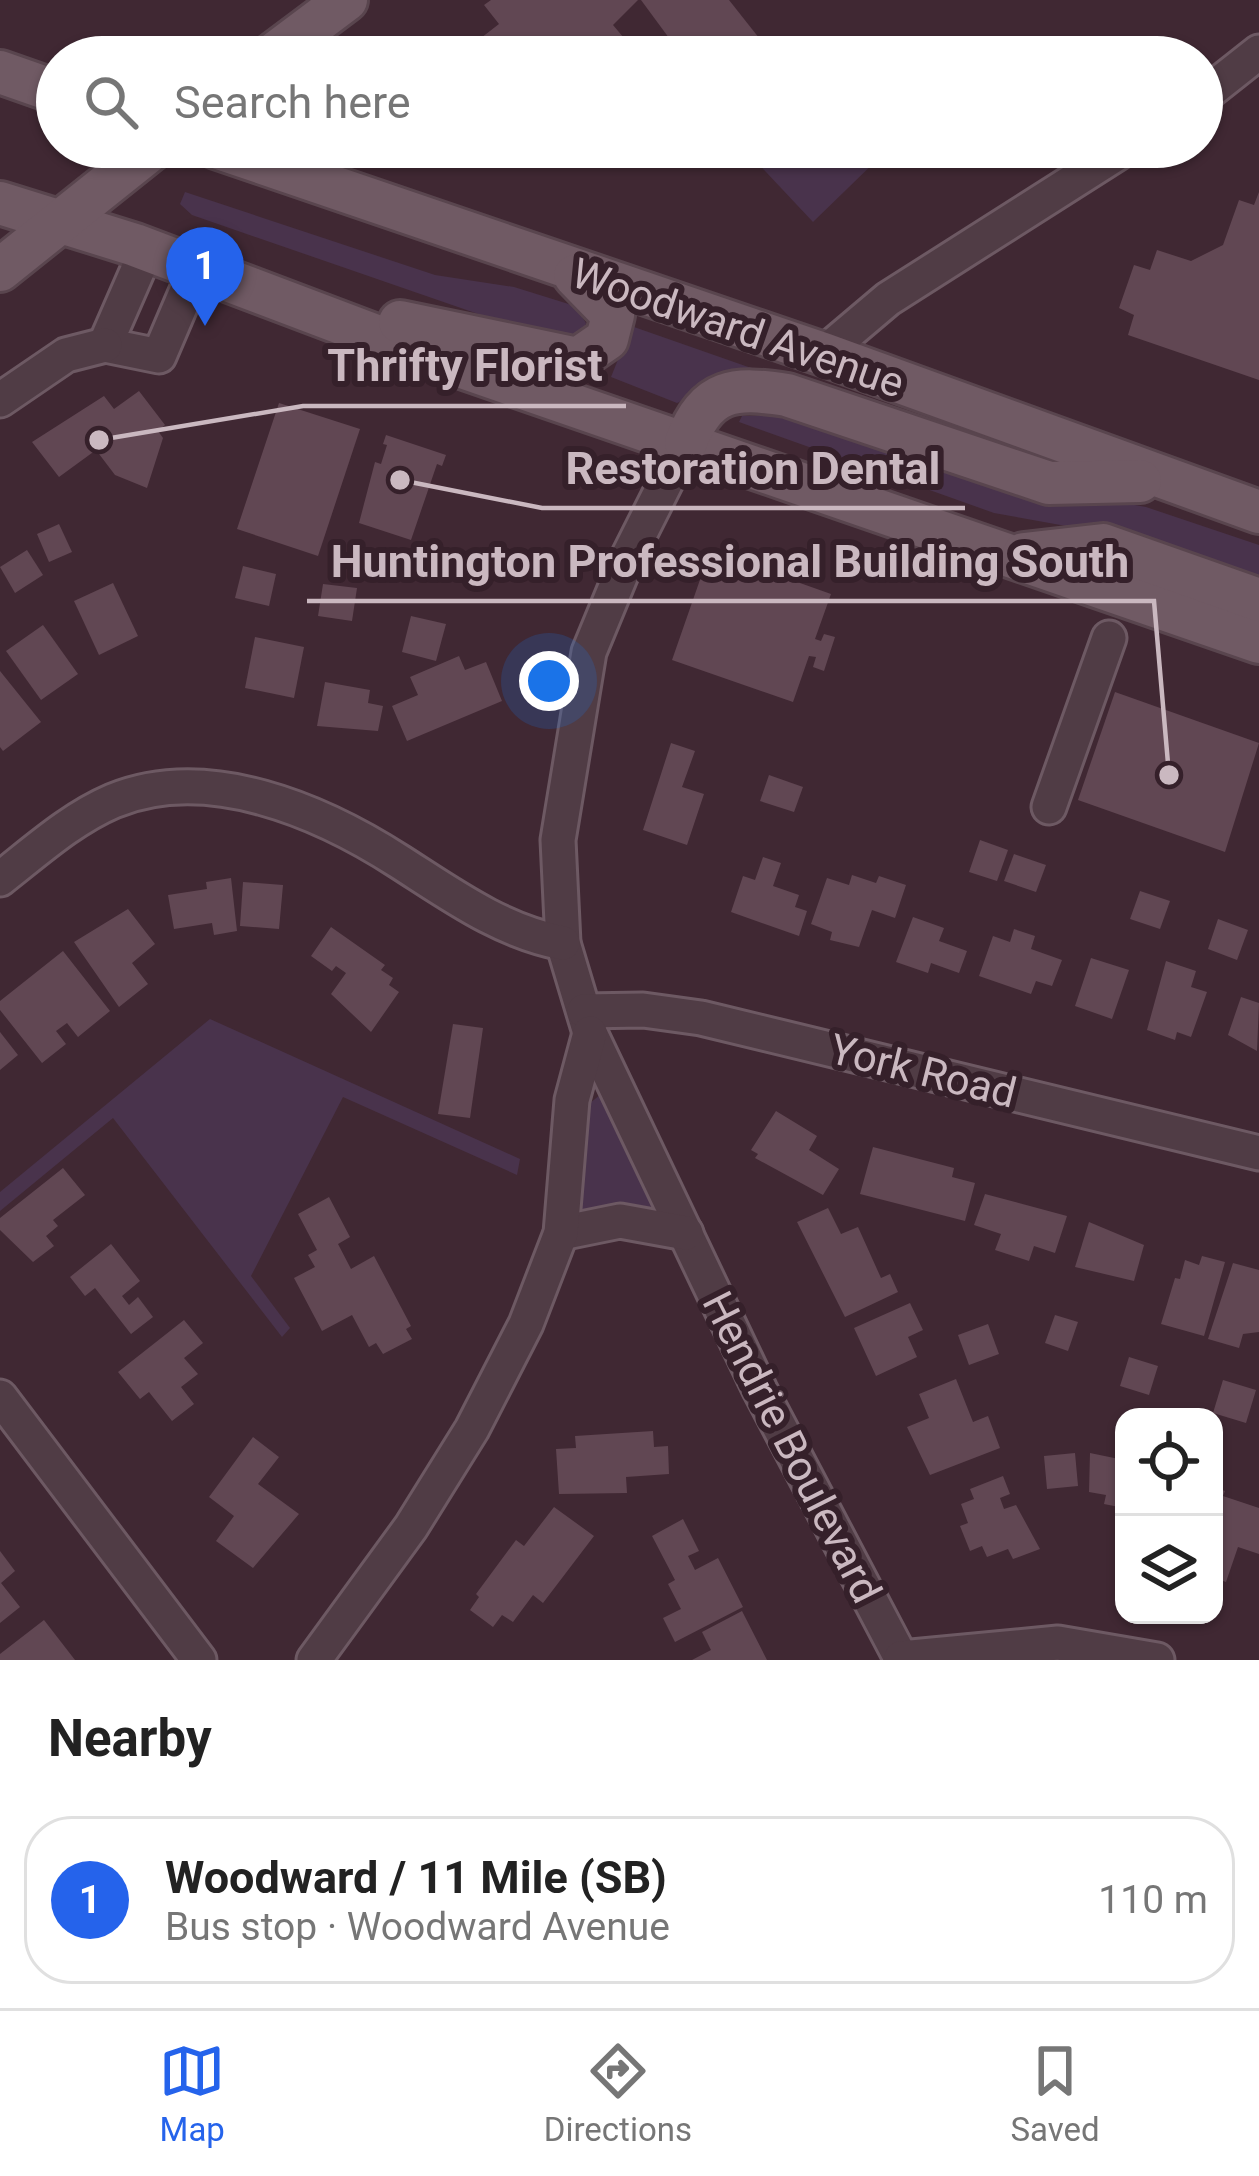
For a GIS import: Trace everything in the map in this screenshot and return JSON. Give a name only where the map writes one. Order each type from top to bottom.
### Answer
[{"type":"main road","points":[[298,36],[346,0]]},
{"type":"main road","points":[[0,71],[36,84]]},
{"type":"main road","points":[[0,271],[128,168]]},
{"type":"main road","name":"Woodward Avenue","points":[[277,168],[823,355],[1259,512]]},
{"type":"main road","points":[[0,203],[64,220],[287,299],[410,349],[1259,642]]},
{"type":"main road","points":[[287,299],[578,358],[607,339],[614,315],[567,268]]},
{"type":"main road","points":[[686,442],[703,407],[724,394],[754,390],[787,395],[1049,483],[1165,480]]},
{"type":"main road","points":[[1011,556],[1102,545],[1259,599]]},
{"type":"street","points":[[1223,81],[1259,53]]},
{"type":"street","points":[[823,355],[888,299],[1093,168]]},
{"type":"street","points":[[105,345],[147,249]]},
{"type":"street","points":[[0,400],[66,355],[105,345],[159,356],[197,267]]},
{"type":"street","name":"Hendrie Boulevard","points":[[686,442],[619,576],[590,652],[558,839],[563,943],[587,1022],[686,1233],[830,1529],[901,1659]]},
{"type":"street","points":[[1049,808],[1109,638]]},
{"type":"street","points":[[0,879],[53,837],[118,799],[178,791],[230,792],[317,815],[520,935],[563,943]]},
{"type":"street","name":"York Road","points":[[587,1022],[643,1010],[701,1018],[1259,1153]]},
{"type":"street","points":[[314,1660],[410,1527],[472,1429],[526,1324],[561,1232],[572,1100],[587,1022]]},
{"type":"street","points":[[561,1232],[620,1222],[686,1233]]},
{"type":"street","points":[[0,1397],[200,1660]]},
{"type":"street","points":[[901,1659],[1015,1652],[1058,1643],[1157,1660]]},
{"type":"shaded area","points":[[762,168],[869,168],[813,222]]},
{"type":"shaded area","points":[[185,192],[435,275],[514,287],[575,306],[586,323],[584,332],[562,343],[192,215],[180,204]]},
{"type":"shaded area","points":[[631,327],[811,389],[715,386],[677,403],[611,377]]},
{"type":"shaded area","points":[[783,415],[1044,489],[1146,507],[1259,545],[1259,587],[1105,533],[994,513],[739,422],[742,416]]},
{"type":"shaded area","points":[[210,1019],[520,1159],[517,1175],[343,1097],[251,1276],[290,1328],[282,1337],[113,1118],[0,1211],[0,1192]]},
{"type":"shaded area","points":[[600,1095],[654,1201],[647,1213],[584,1214],[581,1207],[585,1107]]},
{"type":"building","points":[[491,0],[638,0],[613,25],[622,36],[484,36],[499,24],[484,5]]},
{"type":"building","points":[[641,0],[729,0],[757,36],[668,36]]},
{"type":"building","points":[[1259,192],[1259,380],[1128,335],[1134,315],[1119,308],[1134,265],[1150,270],[1157,250],[1191,261],[1223,245],[1239,200],[1254,205]]},
{"type":"building","points":[[139,391],[165,425],[158,431],[163,438],[147,488],[115,475],[96,450],[59,477],[32,442],[104,396],[114,409]]},
{"type":"building","points":[[279,403],[360,429],[318,556],[237,529]]},
{"type":"building","points":[[386,435],[446,455],[442,466],[437,464],[411,540],[359,523],[375,462],[381,464],[387,445],[383,444]]},
{"type":"building","points":[[59,524],[72,552],[49,562],[37,534]]},
{"type":"building","points":[[27,550],[43,575],[15,593],[0,567]]},
{"type":"building","points":[[710,551],[831,594],[815,639],[821,641],[824,634],[835,637],[824,671],[813,667],[816,657],[809,656],[793,702],[672,660]]},
{"type":"building","points":[[243,566],[276,574],[269,606],[235,598]]},
{"type":"building","points":[[113,583],[138,636],[99,655],[74,601]]},
{"type":"building","points":[[323,584],[357,588],[352,621],[318,616]]},
{"type":"building","points":[[411,616],[446,624],[436,661],[402,652]]},
{"type":"building","points":[[43,625],[78,674],[41,700],[6,651]]},
{"type":"building","points":[[255,637],[304,647],[294,698],[245,688]]},
{"type":"building","points":[[459,656],[465,670],[486,662],[502,701],[407,741],[392,706],[418,695],[410,677]]},
{"type":"building","points":[[0,671],[41,722],[3,751],[0,747]]},
{"type":"building","points":[[325,682],[370,690],[368,703],[383,706],[378,731],[317,726]]},
{"type":"building","points":[[1115,692],[1259,743],[1225,852],[1078,800]]},
{"type":"building","points":[[671,743],[695,751],[682,787],[704,794],[687,845],[643,830]]},
{"type":"building","points":[[769,775],[803,787],[794,812],[760,801]]},
{"type":"building","points":[[980,840],[1008,850],[997,881],[969,872]]},
{"type":"building","points":[[1014,854],[1046,865],[1036,892],[1004,881]]},
{"type":"building","points":[[763,857],[781,863],[773,886],[799,895],[795,907],[807,911],[799,936],[731,912],[743,876],[755,880]]},
{"type":"building","points":[[852,875],[876,883],[879,876],[906,885],[895,918],[872,910],[859,947],[830,940],[832,932],[811,924],[827,878],[849,885]]},
{"type":"building","points":[[231,878],[237,931],[214,935],[212,923],[174,929],[168,895],[207,889],[206,882]]},
{"type":"building","points":[[243,882],[283,885],[279,929],[240,926]]},
{"type":"building","points":[[1140,891],[1170,901],[1160,929],[1130,919]]},
{"type":"building","points":[[128,909],[155,944],[132,963],[148,984],[119,1007],[74,942]]},
{"type":"building","points":[[913,917],[944,928],[939,941],[967,951],[959,973],[931,963],[928,973],[896,962]]},
{"type":"building","points":[[1218,919],[1248,930],[1237,960],[1208,949]]},
{"type":"building","points":[[331,927],[385,965],[381,970],[393,978],[389,985],[399,992],[371,1032],[331,994],[346,973],[336,966],[332,971],[311,956]]},
{"type":"building","points":[[1014,929],[1035,936],[1031,949],[1062,960],[1052,986],[1036,981],[1031,994],[979,976],[993,936],[1010,942]]},
{"type":"building","points":[[63,951],[110,1011],[78,1037],[67,1023],[56,1031],[66,1044],[42,1063],[0,1010],[0,1001]]},
{"type":"building","points":[[1091,958],[1129,970],[1112,1019],[1075,1006]]},
{"type":"building","points":[[1166,961],[1196,971],[1191,987],[1207,992],[1191,1037],[1177,1032],[1175,1040],[1147,1030]]},
{"type":"building","points":[[1241,997],[1259,1003],[1257,1051],[1228,1035]]},
{"type":"building","points":[[453,1024],[483,1028],[470,1118],[438,1114]]},
{"type":"building","points":[[0,1032],[18,1055],[0,1070]]},
{"type":"building","points":[[776,1111],[817,1136],[809,1150],[839,1169],[823,1195],[755,1158],[758,1154],[751,1150]]},
{"type":"building","points":[[873,1147],[954,1168],[952,1177],[975,1183],[965,1221],[860,1194]]},
{"type":"building","points":[[63,1168],[85,1195],[53,1220],[58,1226],[46,1236],[54,1246],[33,1262],[0,1230],[0,1218]]},
{"type":"building","points":[[985,1194],[1067,1216],[1055,1253],[1034,1246],[1029,1261],[995,1250],[1001,1234],[974,1225]]},
{"type":"building","points":[[329,1197],[350,1237],[338,1244],[351,1269],[374,1256],[411,1326],[406,1329],[412,1339],[383,1354],[376,1343],[369,1347],[352,1315],[322,1331],[294,1278],[315,1267],[308,1255],[317,1250],[298,1214]]},
{"type":"building","points":[[828,1208],[841,1234],[858,1227],[881,1278],[890,1274],[898,1292],[845,1317],[797,1222]]},
{"type":"building","points":[[1089,1222],[1144,1245],[1134,1281],[1075,1267]]},
{"type":"building","points":[[111,1244],[140,1281],[122,1296],[129,1305],[138,1297],[153,1317],[131,1334],[95,1288],[85,1296],[70,1277]]},
{"type":"building","points":[[1202,1256],[1225,1262],[1204,1336],[1161,1324],[1185,1260],[1199,1265]]},
{"type":"building","points":[[1233,1263],[1259,1270],[1259,1332],[1243,1334],[1239,1348],[1208,1339]]},
{"type":"building","points":[[910,1303],[923,1330],[908,1337],[917,1357],[876,1376],[854,1328]]},
{"type":"building","points":[[1055,1315],[1078,1322],[1068,1351],[1045,1343]]},
{"type":"building","points":[[184,1320],[203,1343],[184,1358],[198,1374],[181,1387],[194,1404],[172,1421],[149,1392],[140,1399],[118,1372]]},
{"type":"building","points":[[988,1324],[999,1354],[969,1365],[958,1335]]},
{"type":"building","points":[[1129,1357],[1158,1366],[1149,1395],[1120,1386]]},
{"type":"building","points":[[956,1379],[973,1422],[988,1416],[1000,1448],[930,1475],[907,1427],[929,1418],[919,1394]]},
{"type":"building","points":[[1223,1380],[1256,1390],[1246,1423],[1223,1416],[1223,1408],[1215,1408]]},
{"type":"building","points":[[653,1431],[654,1447],[668,1446],[669,1474],[626,1477],[627,1493],[559,1494],[556,1449],[576,1448],[575,1436]]},
{"type":"building","points":[[253,1437],[279,1457],[258,1484],[299,1514],[253,1568],[216,1541],[234,1516],[209,1497]]},
{"type":"building","points":[[1075,1453],[1078,1486],[1047,1489],[1044,1456]]},
{"type":"building","points":[[1090,1453],[1115,1458],[1115,1506],[1104,1504],[1106,1495],[1089,1492]]},
{"type":"building","points":[[1003,1476],[1010,1494],[1000,1498],[1004,1509],[1016,1505],[1040,1549],[1013,1559],[1008,1549],[987,1557],[982,1546],[970,1551],[960,1526],[968,1523],[961,1504],[974,1499],[970,1489]]},
{"type":"building","points":[[1223,1496],[1259,1508],[1259,1554],[1238,1547],[1226,1582]]},
{"type":"building","points":[[554,1507],[594,1536],[543,1603],[533,1595],[513,1622],[502,1615],[493,1627],[470,1610],[479,1597],[476,1594],[516,1540],[524,1546]]},
{"type":"building","points":[[683,1519],[699,1551],[688,1556],[695,1570],[718,1558],[743,1607],[675,1642],[663,1618],[681,1609],[668,1584],[675,1580],[652,1536]]},
{"type":"building","points":[[0,1551],[15,1571],[1,1583],[20,1607],[0,1623]]},
{"type":"building","points":[[742,1611],[767,1660],[692,1660],[711,1650],[702,1632]]},
{"type":"building","points":[[44,1620],[75,1660],[0,1660],[0,1654]]},
{"type":"place","name":"Woodward / 11 Mile (SB)","points":[[205,326]]},
{"type":"place","name":"Thrifty Florist","points":[[99,440]]},
{"type":"place","name":"Restoration Dental","points":[[400,480]]},
{"type":"place","name":"Huntington Professional Building South","points":[[1169,775]]}]
